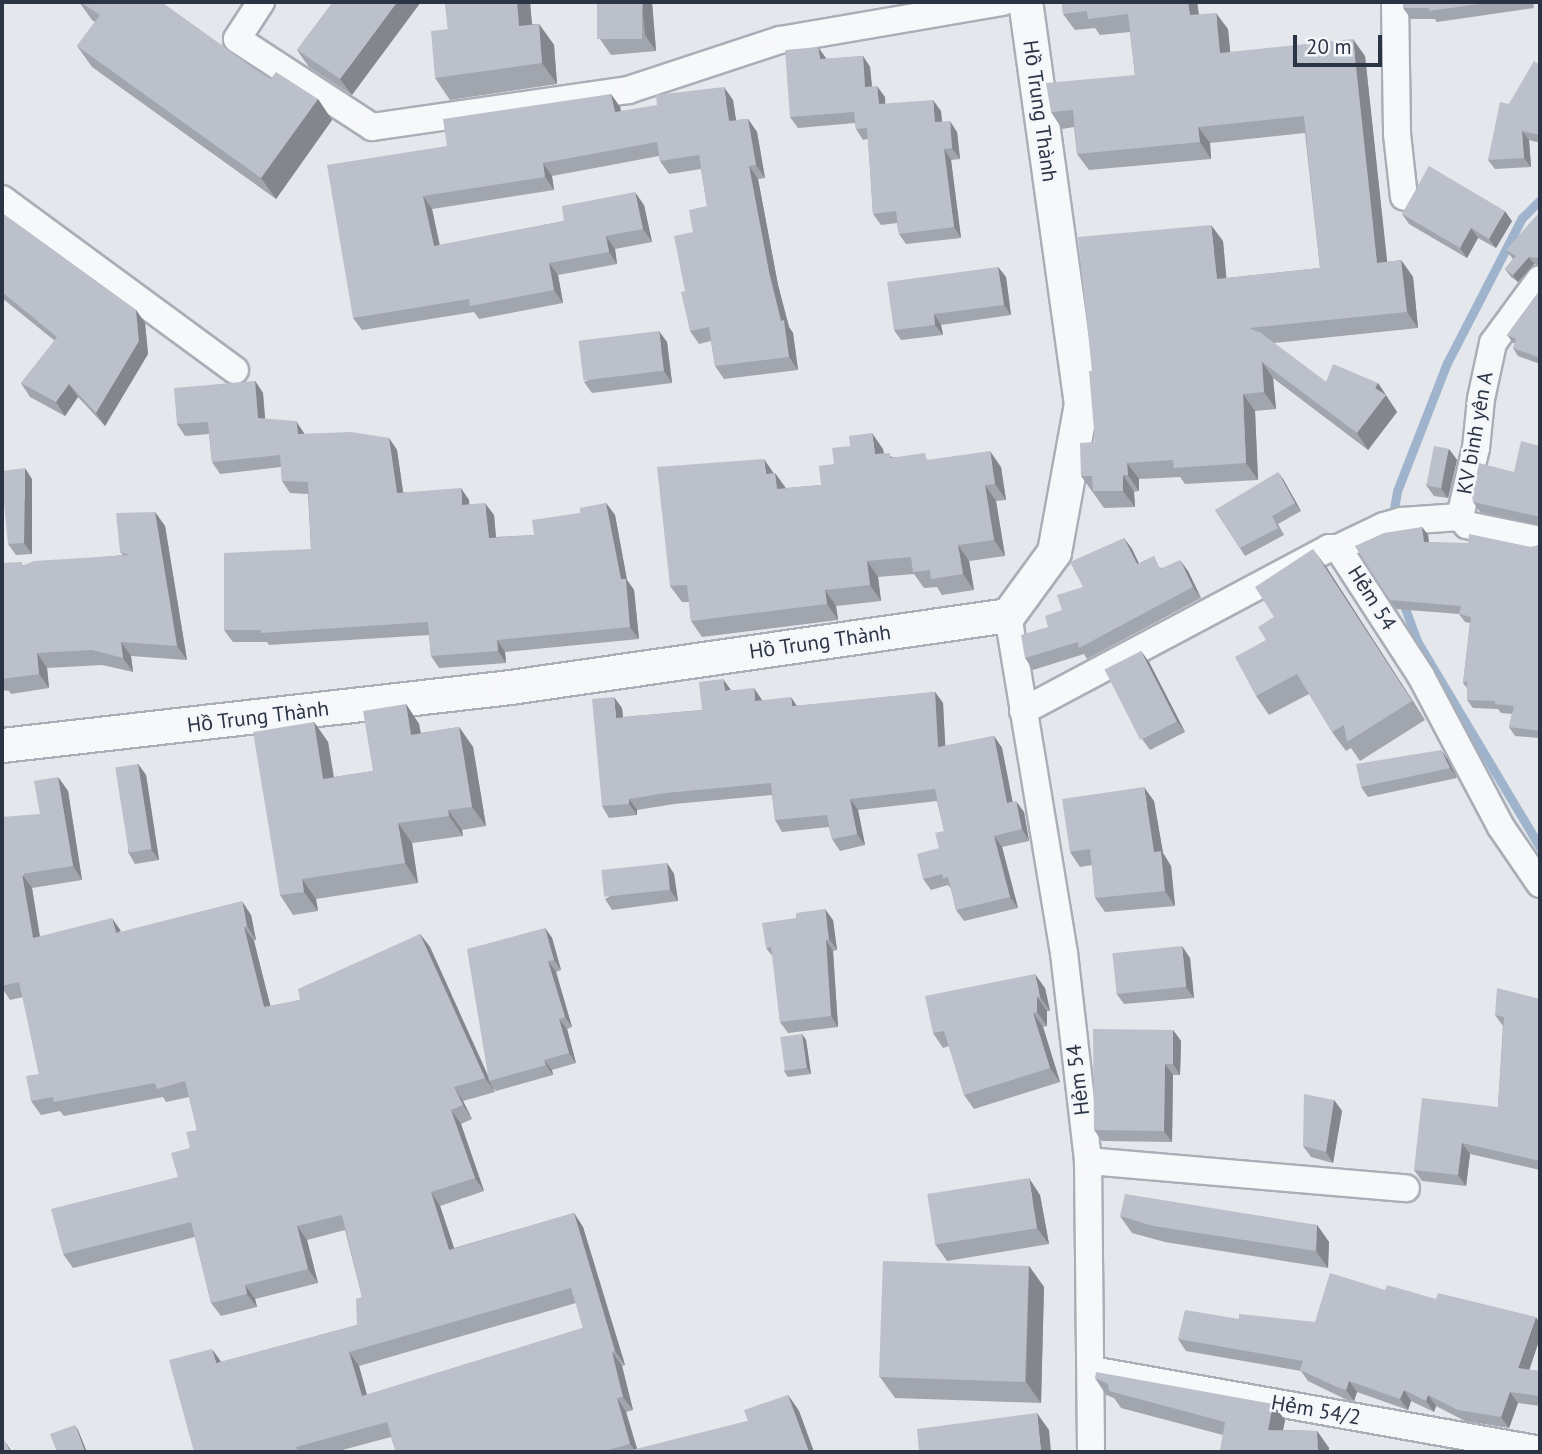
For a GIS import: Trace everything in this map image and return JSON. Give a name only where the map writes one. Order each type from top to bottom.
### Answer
[{"type":"street","points":[[261,2],[237,39],[372,127],[628,89],[780,40],[1003,2]]},
{"type":"street","name":"Hồ Trung Thành","points":[[2,745],[510,687],[1008,615],[1054,552],[1081,404],[1025,2]]},
{"type":"street","points":[[1395,2],[1397,134],[1404,197]]},
{"type":"street","points":[[2,199],[235,370]]},
{"type":"street","name":"KV bình yên A","points":[[1540,279],[1493,343],[1483,386],[1476,448],[1460,517],[1466,525],[1540,540]]},
{"type":"street","points":[[1338,548],[1393,524],[1460,517]]},
{"type":"street","name":"Hẻm 54","points":[[1023,711],[1329,548],[1338,548],[1421,676],[1501,827],[1540,884]]},
{"type":"street","name":"Hẻm 54","points":[[1008,615],[1064,953],[1088,1161],[1091,1452]]},
{"type":"street","points":[[1088,1161],[1406,1188]]},
{"type":"street","name":"Hẻm 54/2","points":[[1092,1370],[1540,1450]]},
{"type":"building","points":[[80,2],[161,2],[270,80],[276,72],[318,99],[261,178],[77,46],[100,15]]},
{"type":"building","points":[[333,2],[397,2],[340,79],[297,50]]},
{"type":"building","points":[[445,2],[517,2],[519,26],[539,24],[542,63],[435,78],[431,31],[448,29]]},
{"type":"building","points":[[597,2],[642,2],[642,39],[597,39]]},
{"type":"building","points":[[1062,2],[1188,2],[1190,15],[1216,13],[1220,53],[1353,39],[1377,263],[1401,260],[1407,312],[1249,328],[1261,333],[1326,382],[1333,364],[1378,383],[1375,388],[1386,395],[1357,433],[1262,362],[1264,392],[1243,394],[1246,463],[1174,468],[1173,460],[1127,463],[1128,475],[1123,475],[1123,491],[1093,491],[1092,476],[1081,476],[1080,443],[1095,442],[1089,371],[1092,371],[1078,237],[1211,225],[1217,279],[1320,268],[1304,116],[1198,127],[1200,142],[1077,154],[1073,110],[1051,112],[1046,83],[1135,75],[1128,14],[1088,19],[1087,11],[1063,14]]},
{"type":"building","points":[[1403,2],[1494,2],[1429,11],[1429,8],[1403,8]]},
{"type":"building","points":[[818,47],[820,59],[863,56],[865,87],[877,86],[879,104],[933,100],[935,122],[950,121],[952,148],[944,149],[954,227],[899,234],[896,211],[873,214],[867,128],[856,129],[854,112],[790,117],[785,50]]},
{"type":"building","points":[[1534,61],[1540,65],[1540,135],[1522,131],[1524,158],[1488,160],[1500,102],[1509,104]]},
{"type":"building","points":[[724,87],[729,121],[748,119],[756,165],[749,166],[769,272],[781,321],[784,320],[789,357],[715,366],[709,327],[690,331],[681,292],[685,291],[674,236],[693,232],[689,210],[707,206],[699,155],[660,161],[657,142],[543,163],[545,177],[423,196],[434,246],[564,221],[562,206],[635,192],[643,229],[606,236],[609,252],[549,263],[554,290],[470,306],[469,299],[353,318],[327,165],[447,146],[443,119],[611,94],[615,112],[657,105],[656,95]]},
{"type":"building","points":[[1429,166],[1505,211],[1489,239],[1471,228],[1460,248],[1402,214]]},
{"type":"building","points":[[1540,212],[1540,258],[1529,257],[1513,275],[1505,269],[1516,256],[1506,250]]},
{"type":"building","points":[[2,213],[136,310],[139,341],[96,413],[69,384],[56,402],[21,383],[57,337],[2,292]]},
{"type":"building","points":[[998,267],[1004,305],[934,314],[935,325],[894,330],[887,282]]},
{"type":"building","points":[[1540,290],[1538,357],[1513,348],[1516,339],[1507,335]]},
{"type":"building","points":[[659,331],[664,371],[583,381],[579,341]]},
{"type":"building","points":[[255,381],[258,418],[296,421],[298,434],[351,432],[389,438],[397,493],[461,488],[462,505],[485,503],[489,538],[534,535],[532,520],[580,513],[580,508],[606,503],[621,579],[626,579],[630,627],[497,640],[498,651],[431,656],[428,622],[261,633],[261,630],[224,630],[224,553],[311,549],[308,482],[282,481],[280,455],[212,462],[208,422],[177,424],[174,388]]},
{"type":"building","points":[[872,433],[875,454],[890,453],[890,458],[925,453],[927,460],[990,451],[995,484],[985,485],[994,540],[958,545],[963,574],[931,579],[930,570],[913,572],[911,557],[867,561],[870,585],[825,590],[827,604],[691,621],[687,585],[670,586],[657,467],[764,459],[766,474],[775,473],[777,489],[821,485],[819,466],[834,464],[832,448],[850,446],[849,436]]},
{"type":"building","points":[[1521,441],[1540,446],[1540,517],[1473,502],[1479,463],[1514,472]]},
{"type":"building","points":[[1434,446],[1449,449],[1441,488],[1426,485]]},
{"type":"building","points":[[25,468],[24,543],[8,544],[2,471]]},
{"type":"building","points":[[1278,472],[1295,503],[1272,516],[1278,528],[1240,548],[1215,510]]},
{"type":"building","points":[[155,512],[177,646],[121,642],[123,658],[92,650],[37,653],[39,674],[2,679],[2,563],[22,562],[22,566],[34,561],[130,555],[120,552],[116,513]]},
{"type":"building","points":[[1422,527],[1424,542],[1468,543],[1469,534],[1531,547],[1540,545],[1540,731],[1509,727],[1514,706],[1495,704],[1495,701],[1467,700],[1467,681],[1463,683],[1471,617],[1459,614],[1461,606],[1390,600],[1355,546],[1384,533]]},
{"type":"building","points":[[1124,538],[1137,564],[1154,556],[1160,569],[1180,560],[1193,587],[1079,648],[1078,642],[1025,658],[1021,635],[1048,627],[1045,616],[1062,610],[1057,595],[1083,587],[1070,562]]},
{"type":"building","points":[[1313,549],[1412,701],[1347,742],[1344,725],[1332,732],[1297,674],[1256,696],[1235,657],[1266,640],[1258,627],[1274,617],[1255,587]]},
{"type":"building","points":[[1141,651],[1177,721],[1140,740],[1104,670]]},
{"type":"building","points":[[723,679],[725,691],[754,688],[755,701],[791,697],[792,706],[935,692],[938,747],[994,736],[1007,803],[1016,801],[1022,829],[994,836],[1010,897],[956,910],[948,877],[943,878],[942,874],[923,879],[917,854],[939,848],[935,833],[944,831],[935,789],[850,799],[857,834],[832,839],[827,815],[775,820],[771,783],[666,793],[629,799],[629,804],[602,806],[592,699],[614,697],[616,718],[702,710],[699,682]]},
{"type":"building","points":[[406,704],[411,735],[459,727],[472,807],[448,810],[449,816],[398,823],[405,863],[302,879],[304,892],[280,895],[253,732],[314,722],[323,779],[373,771],[363,711]]},
{"type":"building","points":[[1441,750],[1450,768],[1361,787],[1356,764]]},
{"type":"building","points":[[138,764],[151,849],[129,853],[115,768]]},
{"type":"building","points":[[58,777],[73,866],[22,874],[33,938],[112,918],[116,933],[242,901],[247,926],[244,927],[264,1007],[300,1000],[298,989],[420,934],[485,1078],[454,1087],[463,1105],[451,1110],[475,1178],[431,1192],[449,1250],[574,1213],[615,1351],[612,1352],[623,1397],[617,1398],[630,1444],[600,1452],[396,1452],[387,1422],[296,1447],[297,1450],[290,1452],[194,1452],[169,1360],[212,1349],[216,1363],[357,1325],[356,1299],[362,1297],[342,1215],[297,1226],[308,1269],[245,1285],[247,1294],[211,1303],[191,1222],[63,1254],[51,1209],[178,1177],[171,1153],[190,1148],[186,1132],[197,1130],[185,1081],[157,1089],[155,1083],[54,1102],[53,1097],[31,1101],[26,1076],[39,1074],[19,982],[2,986],[2,817],[40,814],[34,781]],"holes":[[[571,1288],[583,1328],[362,1396],[349,1352]]]},
{"type":"building","points":[[1144,787],[1154,852],[1161,851],[1165,891],[1095,898],[1090,849],[1070,852],[1062,799]]},
{"type":"building","points":[[667,863],[670,890],[604,897],[601,870]]},
{"type":"building","points":[[825,909],[829,939],[826,940],[831,1016],[780,1022],[771,947],[766,948],[762,923],[796,918],[796,913]]},
{"type":"building","points":[[545,928],[554,960],[548,961],[565,1017],[559,1019],[569,1053],[544,1060],[546,1065],[489,1081],[467,949]]},
{"type":"building","points":[[1182,946],[1186,987],[1117,994],[1112,953]]},
{"type":"building","points":[[1035,974],[1040,997],[1037,997],[1037,1012],[1033,1013],[1050,1068],[964,1095],[944,1031],[933,1033],[925,996]]},
{"type":"building","points":[[1497,988],[1540,999],[1540,1161],[1462,1143],[1458,1175],[1414,1170],[1422,1098],[1498,1107],[1504,1017],[1495,1015]]},
{"type":"building","points":[[1093,1029],[1173,1030],[1173,1064],[1165,1064],[1164,1131],[1094,1130]]},
{"type":"building","points":[[802,1034],[807,1068],[785,1071],[780,1037]]},
{"type":"building","points":[[1304,1094],[1334,1100],[1326,1152],[1303,1146]]},
{"type":"building","points":[[1029,1178],[1037,1228],[935,1244],[927,1194]]},
{"type":"building","points":[[1125,1194],[1317,1225],[1316,1251],[1153,1226],[1120,1216]]},
{"type":"building","points":[[883,1261],[1029,1266],[1025,1382],[879,1377]]},
{"type":"building","points":[[1330,1273],[1385,1290],[1387,1285],[1436,1299],[1438,1293],[1536,1317],[1518,1368],[1540,1371],[1540,1396],[1510,1392],[1501,1417],[1458,1410],[1428,1395],[1426,1401],[1404,1390],[1400,1399],[1349,1381],[1346,1390],[1300,1370],[1303,1361],[1178,1339],[1185,1310],[1239,1319],[1239,1314],[1315,1322]]},
{"type":"building","points":[[1096,1372],[1273,1404],[1268,1430],[1317,1431],[1318,1452],[1220,1452],[1225,1422],[1109,1391],[1108,1384],[1095,1378]]},
{"type":"building","points":[[788,1395],[809,1452],[632,1450],[748,1421],[744,1410]]},
{"type":"building","points":[[1037,1413],[1041,1452],[919,1452],[917,1429]]},
{"type":"building","points":[[75,1425],[85,1452],[57,1452],[50,1434]]},
{"type":"building","points":[[2,1438],[10,1452],[2,1452]]},
{"type":"waterway","points":[[1392,520],[1397,491],[1447,363],[1522,218],[1540,200]]},
{"type":"waterway","points":[[1402,600],[1417,641],[1540,847]]}]
